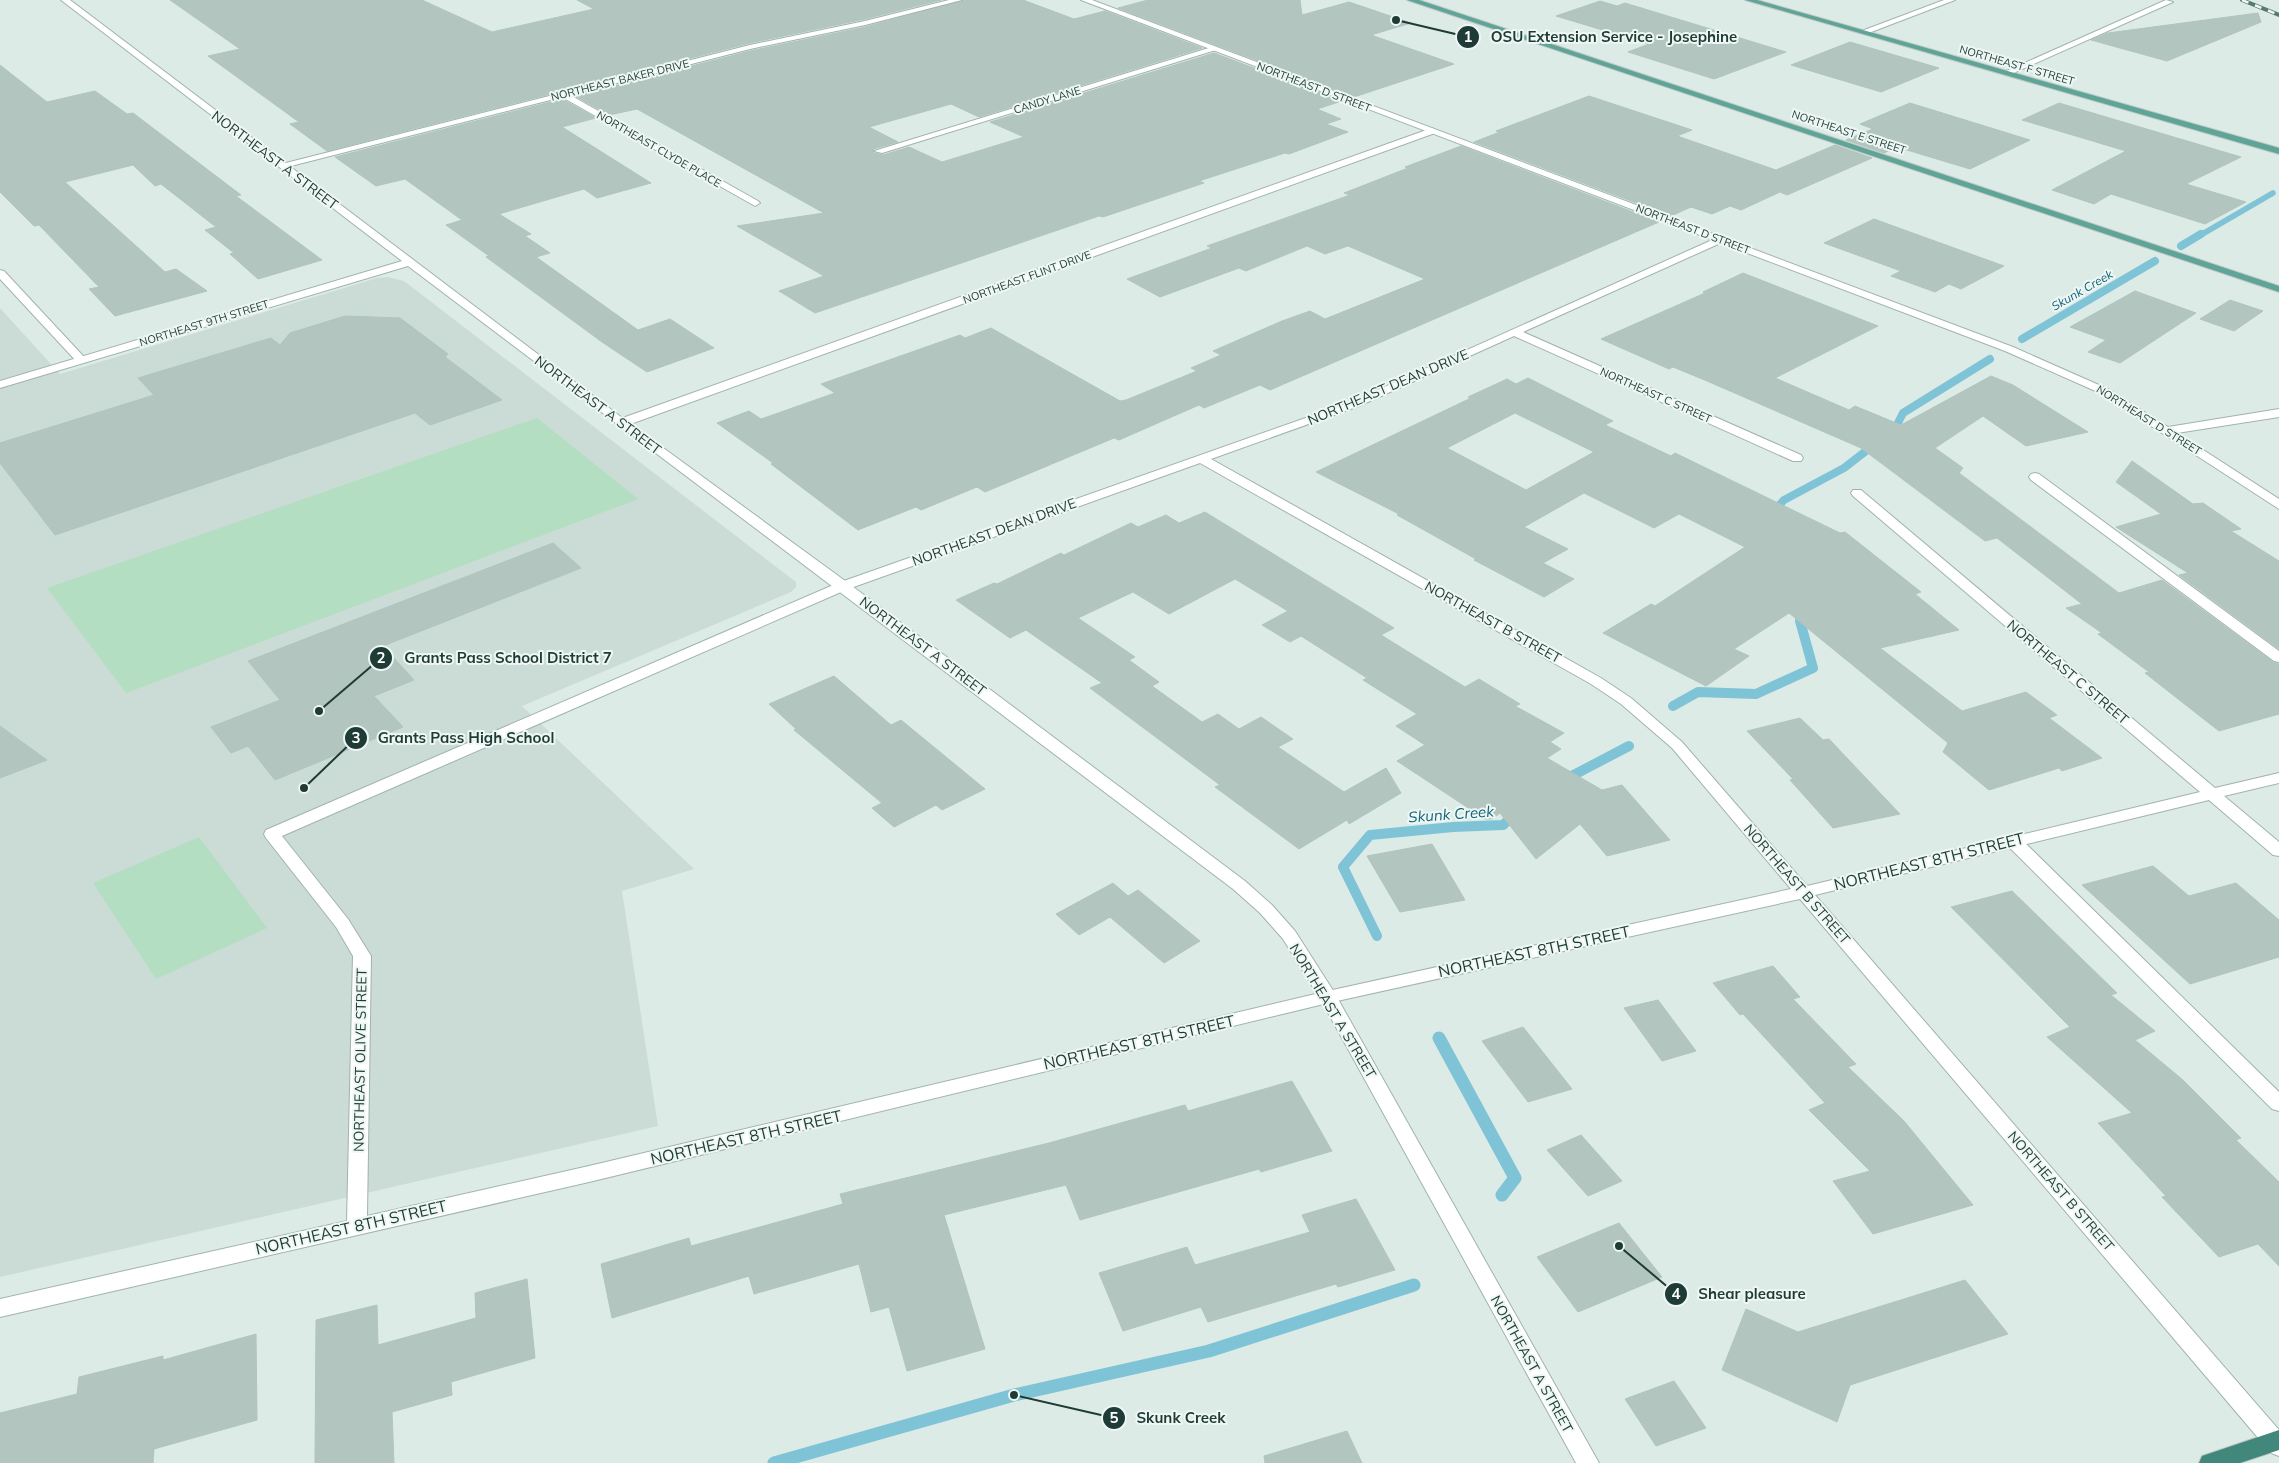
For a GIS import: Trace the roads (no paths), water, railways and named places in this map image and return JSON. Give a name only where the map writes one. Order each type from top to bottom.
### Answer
[{"type":"highway","points":[[2210,1463],[2278,1443]]},
{"type":"main road","name":"NORTHEAST E STREET","points":[[1411,0],[2279,289]]},
{"type":"main road","name":"NORTHEAST F STREET","points":[[1749,0],[2279,151]]},
{"type":"street","name":"NORTHEAST A STREET","points":[[65,0],[621,423],[843,586],[1239,885],[1266,909],[1288,935],[1328,997],[1588,1463]]},
{"type":"street","name":"NORTHEAST BAKER DRIVE","points":[[284,165],[741,49],[864,23],[958,0]]},
{"type":"street","points":[[1863,32],[1951,0]]},
{"type":"street","name":"NORTHEAST D STREET","points":[[1093,1],[1214,50],[1721,239],[2033,359],[2104,391],[2279,505]]},
{"type":"street","points":[[2006,73],[2169,2]]},
{"type":"street","name":"CANDY LANE","points":[[878,151],[1214,50]]},
{"type":"street","name":"NORTHEAST CLYDE PLACE","points":[[564,94],[755,203]]},
{"type":"street","name":"NORTHEAST FLINT DRIVE","points":[[621,423],[1432,131]]},
{"type":"street","name":"NORTHEAST DEAN DRIVE","points":[[272,834],[843,586],[1355,404],[1721,239]]},
{"type":"street","name":"NORTHEAST 9TH STREET","points":[[0,384],[409,262]]},
{"type":"street","points":[[0,273],[81,360]]},
{"type":"street","name":"NORTHEAST C STREET","points":[[1516,332],[1797,458]]},
{"type":"street","points":[[2168,431],[2279,413]]},
{"type":"street","name":"NORTHEAST B STREET","points":[[1200,458],[1553,656],[1626,701],[1677,745],[2278,1443]]},
{"type":"street","points":[[2035,477],[2279,658]]},
{"type":"street","name":"NORTHEAST C STREET","points":[[1857,493],[2279,851]]},
{"type":"street","name":"NORTHEAST 8TH STREET","points":[[0,1308],[589,1174],[1328,997],[1804,892],[2279,778]]},
{"type":"street","name":"NORTHEAST OLIVE STREET","points":[[272,834],[342,923],[362,956],[357,1226]]},
{"type":"street","points":[[2013,841],[2279,1104]]},
{"type":"waterway","name":"Skunk Creek","points":[[2199,236],[2273,193]]},
{"type":"waterway","name":"Skunk Creek","points":[[2181,246],[2201,234]]},
{"type":"waterway","name":"Skunk Creek","points":[[2022,339],[2155,261]]},
{"type":"waterway","name":"Skunk Creek","points":[[1890,433],[1895,429],[1903,413],[1990,359]]},
{"type":"waterway","name":"Skunk Creek","points":[[1774,515],[1774,511],[1784,500],[1844,468],[1875,444]]},
{"type":"waterway","name":"Skunk Creek","points":[[1673,706],[1698,692],[1756,694],[1813,668],[1800,621]]},
{"type":"waterway","name":"Skunk Creek","points":[[1564,780],[1629,746]]},
{"type":"waterway","name":"Skunk Creek","points":[[1377,936],[1343,867],[1370,835],[1453,827],[1503,825],[1515,814]]},
{"type":"waterway","name":"Skunk Creek","points":[[1439,1038],[1515,1178],[1502,1195]]},
{"type":"waterway","name":"Skunk Creek","points":[[774,1463],[1014,1395],[1209,1351],[1414,1285]]},
{"type":"railway","points":[[2242,0],[2279,15]]},
{"type":"place","name":"OSU Extension Service - Josephine","points":[[1396,20]]},
{"type":"place","name":"Grants Pass School District 7","points":[[319,711]]},
{"type":"place","name":"Grants Pass High School","points":[[304,788]]},
{"type":"place","name":"Shear pleasure","points":[[1619,1246]]},
{"type":"place","name":"Skunk Creek","points":[[1014,1395]]}]
